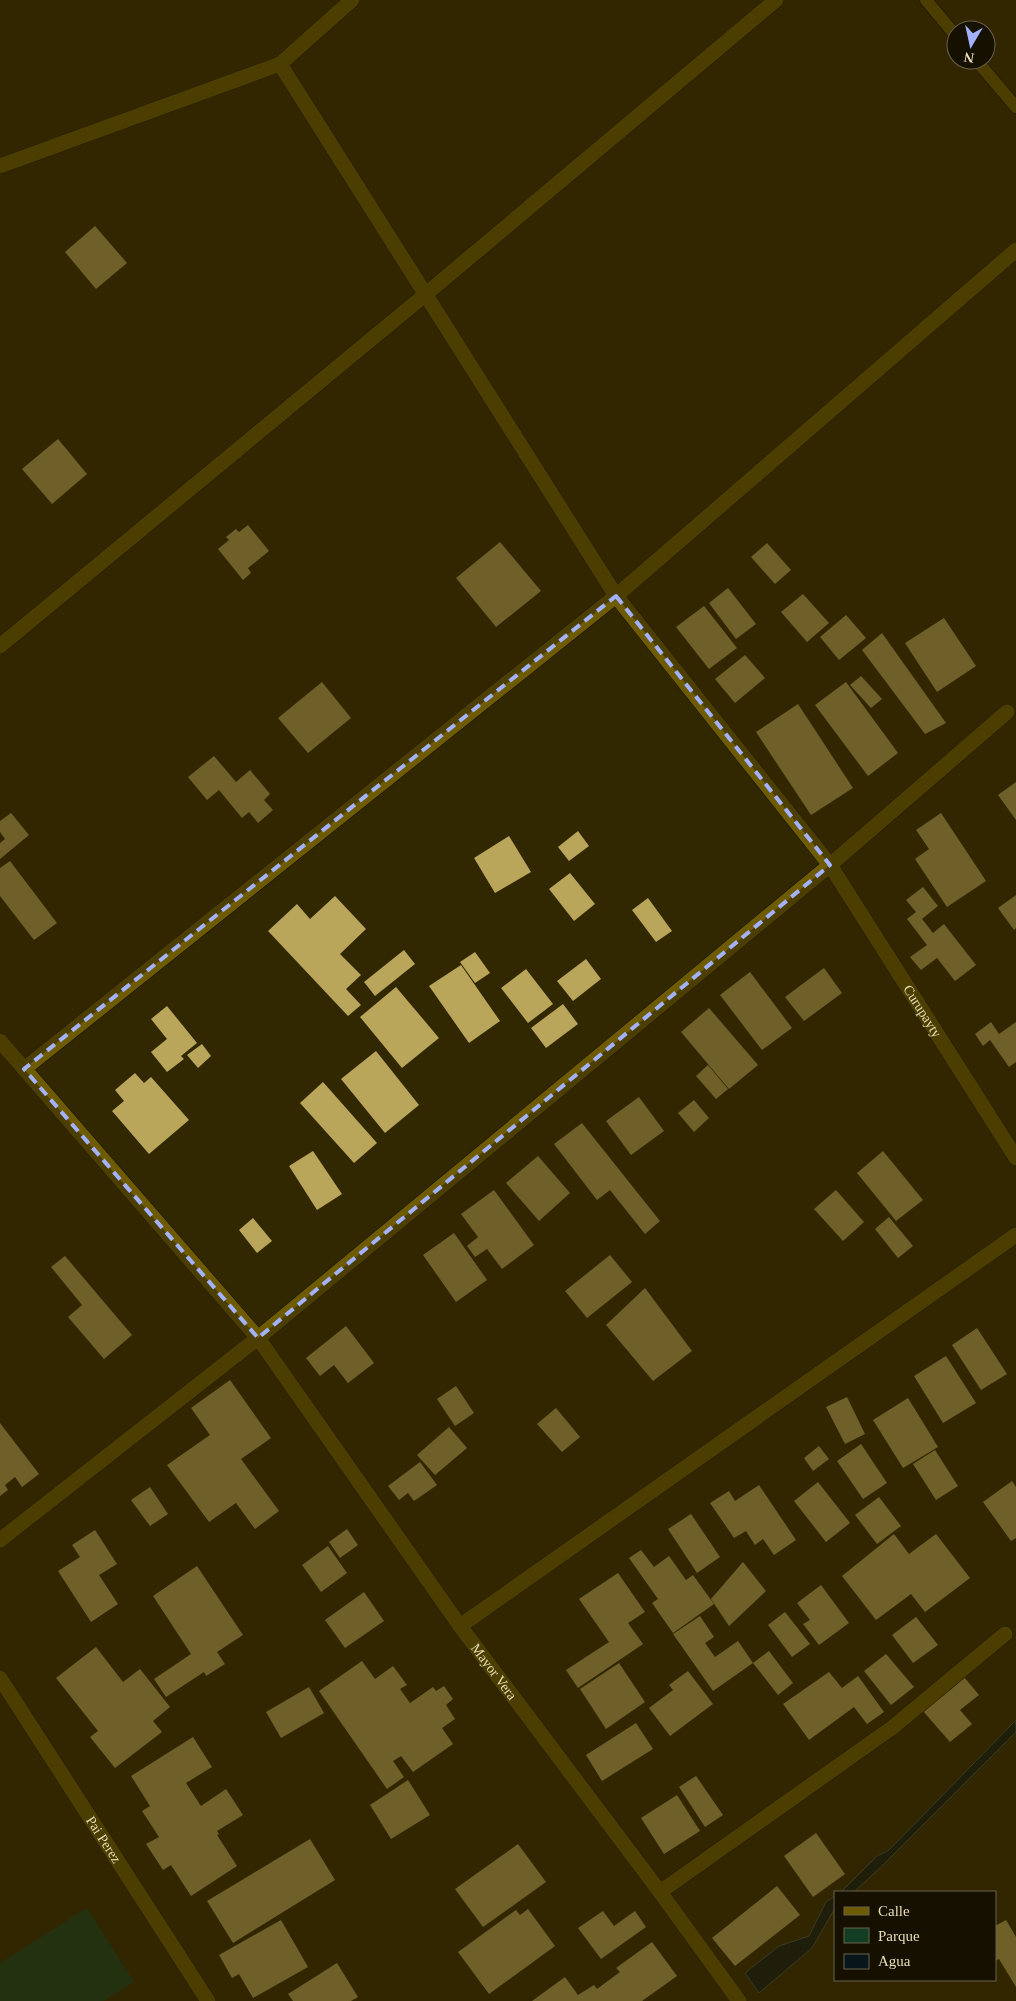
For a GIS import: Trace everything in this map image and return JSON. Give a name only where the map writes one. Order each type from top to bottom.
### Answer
[{"type":"street","points":[[0,166],[280,64],[352,0]]},
{"type":"street","points":[[0,646],[426,294],[776,0]]},
{"type":"street","name":"Curupayty","points":[[280,64],[616,596],[830,865],[1015,1153]]},
{"type":"street","points":[[24,1069],[616,596],[1016,250]]},
{"type":"street","points":[[0,1540],[258,1338],[830,865],[1007,712]]},
{"type":"street","name":"Mayor Vera","points":[[0,1041],[258,1338],[460,1626],[660,1892],[739,2001]]},
{"type":"street","points":[[460,1626],[1016,1235]]},
{"type":"street","points":[[660,1892],[893,1727],[1005,1634]]},
{"type":"street","name":"Pai Perez","points":[[0,1678],[208,2001]]},
{"type":"lane","points":[[926,0],[946,24]]},
{"type":"lane","points":[[985,70],[1016,107]]},
{"type":"highlighted area","points":[[616,596],[830,865],[258,1338],[24,1069]]},
{"type":"green space","points":[[87,1908],[134,1982],[103,2001],[0,2001],[0,1963]]},
{"type":"water","points":[[1016,1720],[1016,1732],[884,1864],[855,1891],[842,1891],[877,1856],[889,1850]]},
{"type":"water","points":[[834,1897],[834,1910],[812,1948],[759,1993],[745,1973],[779,1946],[809,1936],[826,1902]]},
{"type":"building","points":[[95,226],[127,263],[96,289],[65,252]]},
{"type":"building","points":[[58,439],[87,474],[52,504],[22,469]]},
{"type":"building","points":[[248,525],[269,551],[248,568],[251,573],[243,580],[218,549],[229,540],[226,537],[236,529],[239,532]]},
{"type":"building","points":[[500,542],[541,591],[496,627],[456,578]]},
{"type":"building","points":[[767,543],[791,570],[775,584],[751,557]]},
{"type":"building","points":[[728,588],[756,624],[736,639],[709,603]]},
{"type":"building","points":[[803,594],[829,623],[807,642],[781,612]]},
{"type":"building","points":[[704,606],[737,648],[709,669],[676,627]]},
{"type":"building","points":[[846,615],[866,638],[839,660],[820,637]]},
{"type":"building","points":[[944,618],[976,666],[937,692],[905,643]]},
{"type":"building","points":[[882,633],[946,723],[925,734],[862,650]]},
{"type":"building","points":[[745,655],[765,678],[735,703],[715,679]]},
{"type":"building","points":[[861,676],[882,699],[871,708],[850,685]]},
{"type":"building","points":[[322,682],[351,718],[308,753],[278,718]]},
{"type":"building","points":[[846,682],[898,753],[868,776],[815,705]]},
{"type":"building","points":[[798,704],[853,788],[811,815],[756,732]]},
{"type":"building","points":[[214,756],[236,782],[250,770],[270,794],[264,800],[273,810],[258,823],[249,812],[242,818],[219,790],[207,800],[188,777]]},
{"type":"building","points":[[1016,782],[1016,820],[998,795]]},
{"type":"building","points":[[11,813],[29,835],[0,859],[0,843],[5,839],[0,832],[0,821]]},
{"type":"building","points":[[941,813],[986,881],[947,907],[915,859],[929,849],[916,830]]},
{"type":"building","points":[[578,831],[589,846],[569,861],[558,847]]},
{"type":"building","points":[[509,836],[531,872],[495,893],[474,858]]},
{"type":"building","points":[[10,861],[57,923],[34,940],[0,896],[0,868]]},
{"type":"building","points":[[570,873],[595,904],[574,921],[549,889]]},
{"type":"building","points":[[923,887],[938,906],[922,919],[933,933],[944,924],[976,965],[955,981],[937,958],[921,970],[910,957],[927,945],[907,919],[916,912],[906,900]]},
{"type":"building","points":[[1016,895],[1016,928],[1014,930],[998,908]]},
{"type":"building","points":[[335,896],[366,929],[340,954],[361,975],[346,989],[361,1005],[348,1016],[268,931],[297,904],[310,919]]},
{"type":"building","points":[[648,898],[672,931],[656,942],[632,910]]},
{"type":"building","points":[[404,950],[415,964],[375,996],[364,982]]},
{"type":"building","points":[[475,952],[490,973],[475,983],[460,962]]},
{"type":"building","points":[[586,959],[601,979],[573,1001],[557,981]]},
{"type":"building","points":[[461,965],[500,1021],[469,1043],[429,986]]},
{"type":"building","points":[[824,968],[842,993],[804,1021],[785,997]]},
{"type":"building","points":[[526,969],[553,1004],[528,1023],[501,988]]},
{"type":"building","points":[[750,972],[792,1028],[762,1050],[720,995]]},
{"type":"building","points":[[396,987],[439,1038],[402,1068],[360,1017]]},
{"type":"building","points":[[563,1004],[578,1024],[546,1048],[531,1028]]},
{"type":"building","points":[[167,1006],[197,1043],[181,1056],[184,1059],[167,1072],[151,1052],[167,1039],[151,1019]]},
{"type":"building","points":[[709,1008],[758,1065],[729,1089],[681,1032]]},
{"type":"building","points":[[991,1022],[999,1034],[1016,1022],[1016,1062],[1009,1067],[990,1040],[983,1046],[975,1034]]},
{"type":"building","points":[[202,1044],[211,1056],[198,1068],[187,1055]]},
{"type":"building","points":[[376,1051],[419,1105],[385,1133],[341,1079]]},
{"type":"building","points":[[708,1065],[728,1089],[716,1099],[696,1076]]},
{"type":"building","points":[[135,1073],[144,1083],[151,1077],[189,1120],[149,1154],[112,1111],[124,1101],[115,1090]]},
{"type":"building","points":[[323,1082],[377,1143],[354,1163],[300,1103]]},
{"type":"building","points":[[639,1097],[664,1131],[631,1155],[606,1121]]},
{"type":"building","points":[[694,1100],[709,1118],[694,1132],[678,1113]]},
{"type":"building","points":[[582,1123],[660,1221],[645,1234],[610,1190],[597,1200],[554,1144]]},
{"type":"building","points":[[313,1151],[342,1194],[317,1210],[289,1166]]},
{"type":"building","points":[[883,1151],[923,1200],[896,1221],[857,1173]]},
{"type":"building","points":[[538,1156],[570,1193],[539,1221],[506,1183]]},
{"type":"building","points":[[494,1190],[534,1245],[502,1269],[487,1249],[475,1257],[467,1246],[478,1237],[461,1214]]},
{"type":"building","points":[[836,1190],[864,1222],[843,1241],[814,1209]]},
{"type":"building","points":[[889,1217],[913,1246],[898,1258],[875,1229]]},
{"type":"building","points":[[253,1218],[272,1241],[257,1253],[239,1230]]},
{"type":"building","points":[[454,1233],[487,1280],[456,1302],[423,1255]]},
{"type":"building","points":[[610,1255],[632,1282],[587,1318],[565,1291]]},
{"type":"building","points":[[65,1256],[132,1335],[104,1359],[68,1317],[82,1305],[51,1267]]},
{"type":"building","points":[[645,1288],[692,1351],[653,1381],[606,1325]]},
{"type":"building","points":[[346,1326],[374,1363],[348,1383],[334,1365],[320,1376],[306,1358]]},
{"type":"building","points":[[977,1328],[1007,1374],[981,1390],[952,1345]]},
{"type":"building","points":[[946,1356],[976,1403],[943,1423],[914,1376]]},
{"type":"building","points":[[230,1380],[271,1438],[241,1459],[279,1511],[255,1529],[236,1503],[209,1522],[167,1465],[210,1435],[191,1408]]},
{"type":"building","points":[[456,1386],[474,1413],[455,1426],[437,1399]]},
{"type":"building","points":[[847,1397],[865,1434],[845,1444],[826,1407]]},
{"type":"building","points":[[908,1398],[938,1447],[903,1468],[873,1420]]},
{"type":"building","points":[[556,1408],[580,1437],[562,1452],[537,1424]]},
{"type":"building","points":[[0,1423],[39,1474],[22,1487],[15,1477],[5,1485],[8,1490],[0,1496]]},
{"type":"building","points":[[449,1427],[467,1448],[435,1475],[417,1455]]},
{"type":"building","points":[[861,1444],[887,1483],[863,1499],[837,1461]]},
{"type":"building","points":[[819,1446],[829,1459],[813,1471],[804,1458]]},
{"type":"building","points":[[935,1450],[958,1486],[936,1500],[913,1464]]},
{"type":"building","points":[[420,1462],[437,1485],[414,1501],[408,1493],[399,1500],[388,1486]]},
{"type":"building","points":[[1012,1481],[1016,1487],[1016,1538],[1011,1541],[983,1502]]},
{"type":"building","points":[[818,1482],[850,1523],[826,1542],[794,1501]]},
{"type":"building","points":[[759,1485],[796,1540],[774,1555],[763,1539],[755,1545],[746,1531],[734,1538],[710,1503],[729,1491],[735,1501]]},
{"type":"building","points":[[150,1487],[168,1514],[150,1526],[131,1500]]},
{"type":"building","points":[[879,1497],[901,1526],[877,1544],[855,1515]]},
{"type":"building","points":[[691,1514],[720,1557],[697,1573],[668,1529]]},
{"type":"building","points":[[347,1529],[358,1545],[340,1558],[329,1542]]},
{"type":"building","points":[[95,1530],[117,1564],[99,1575],[118,1604],[91,1622],[58,1571],[80,1557],[72,1545]]},
{"type":"building","points":[[894,1534],[909,1554],[936,1534],[970,1578],[925,1612],[911,1594],[876,1620],[842,1576]]},
{"type":"building","points":[[328,1546],[347,1573],[321,1592],[302,1565]]},
{"type":"building","points":[[641,1550],[654,1567],[669,1556],[686,1580],[693,1575],[714,1604],[673,1633],[652,1603],[658,1599],[629,1558]]},
{"type":"building","points":[[743,1562],[766,1591],[729,1626],[711,1599]]},
{"type":"building","points":[[197,1566],[243,1635],[217,1652],[225,1664],[206,1676],[204,1672],[166,1697],[154,1679],[191,1654],[153,1596]]},
{"type":"building","points":[[618,1573],[645,1612],[628,1623],[643,1644],[578,1688],[566,1670],[609,1642],[579,1599]]},
{"type":"building","points":[[821,1585],[849,1623],[819,1645],[803,1624],[810,1620],[797,1603]]},
{"type":"building","points":[[364,1592],[384,1621],[345,1648],[325,1620]]},
{"type":"building","points":[[785,1612],[810,1644],[792,1657],[768,1625]]},
{"type":"building","points":[[700,1616],[714,1637],[705,1643],[715,1657],[738,1641],[753,1663],[713,1691],[673,1634]]},
{"type":"building","points":[[916,1617],[938,1645],[913,1663],[892,1635]]},
{"type":"building","points":[[96,1647],[123,1682],[140,1669],[170,1707],[153,1721],[162,1732],[115,1768],[90,1737],[98,1731],[56,1678]]},
{"type":"building","points":[[769,1651],[793,1683],[778,1695],[753,1663]]},
{"type":"building","points":[[886,1654],[914,1687],[891,1705],[864,1671]]},
{"type":"building","points":[[362,1661],[375,1679],[393,1666],[407,1685],[400,1689],[410,1703],[433,1687],[436,1691],[444,1686],[453,1699],[446,1705],[455,1719],[442,1728],[453,1744],[413,1772],[401,1756],[393,1761],[404,1777],[387,1789],[319,1691]]},
{"type":"building","points":[[619,1663],[645,1702],[606,1729],[580,1689]]},
{"type":"building","points":[[688,1671],[713,1704],[670,1736],[649,1708],[673,1690],[669,1685]]},
{"type":"building","points":[[829,1672],[842,1688],[858,1676],[884,1712],[867,1724],[854,1707],[809,1740],[783,1704]]},
{"type":"building","points":[[964,1677],[979,1695],[960,1710],[972,1724],[950,1742],[923,1711]]},
{"type":"building","points":[[309,1687],[324,1713],[281,1738],[266,1712]]},
{"type":"building","points":[[636,1723],[653,1749],[602,1781],[586,1755]]},
{"type":"building","points":[[193,1737],[212,1767],[186,1783],[201,1806],[226,1789],[243,1815],[217,1831],[219,1834],[217,1835],[237,1866],[191,1896],[171,1865],[163,1870],[146,1844],[159,1837],[142,1811],[150,1806],[131,1776]]},
{"type":"building","points":[[696,1776],[723,1815],[705,1827],[679,1787]]},
{"type":"building","points":[[408,1780],[430,1815],[391,1839],[370,1805]]},
{"type":"building","points":[[677,1795],[700,1831],[664,1854],[641,1818]]},
{"type":"building","points":[[816,1833],[845,1874],[813,1897],[784,1856]]},
{"type":"building","points":[[310,1839],[335,1880],[233,1943],[207,1901]]},
{"type":"building","points":[[518,1844],[546,1882],[483,1927],[455,1889]]},
{"type":"building","points":[[777,1886],[800,1915],[735,1966],[712,1938]]},
{"type":"building","points":[[528,1909],[555,1946],[489,1994],[458,1952],[516,1910],[520,1915]]},
{"type":"building","points":[[603,1911],[614,1926],[635,1911],[646,1927],[601,1959],[578,1928]]},
{"type":"building","points":[[281,1920],[308,1967],[253,1998],[239,1974],[232,1978],[219,1955]]},
{"type":"building","points":[[1006,1920],[1016,1937],[1016,1987],[999,1959],[996,1960],[996,1925]]},
{"type":"building","points":[[652,1942],[677,1976],[642,2001],[532,2001],[565,1977],[578,1995],[594,1985],[597,1989],[620,1972],[616,1968]]},
{"type":"building","points":[[337,1963],[358,1997],[351,2001],[293,2001],[288,1994]]}]
